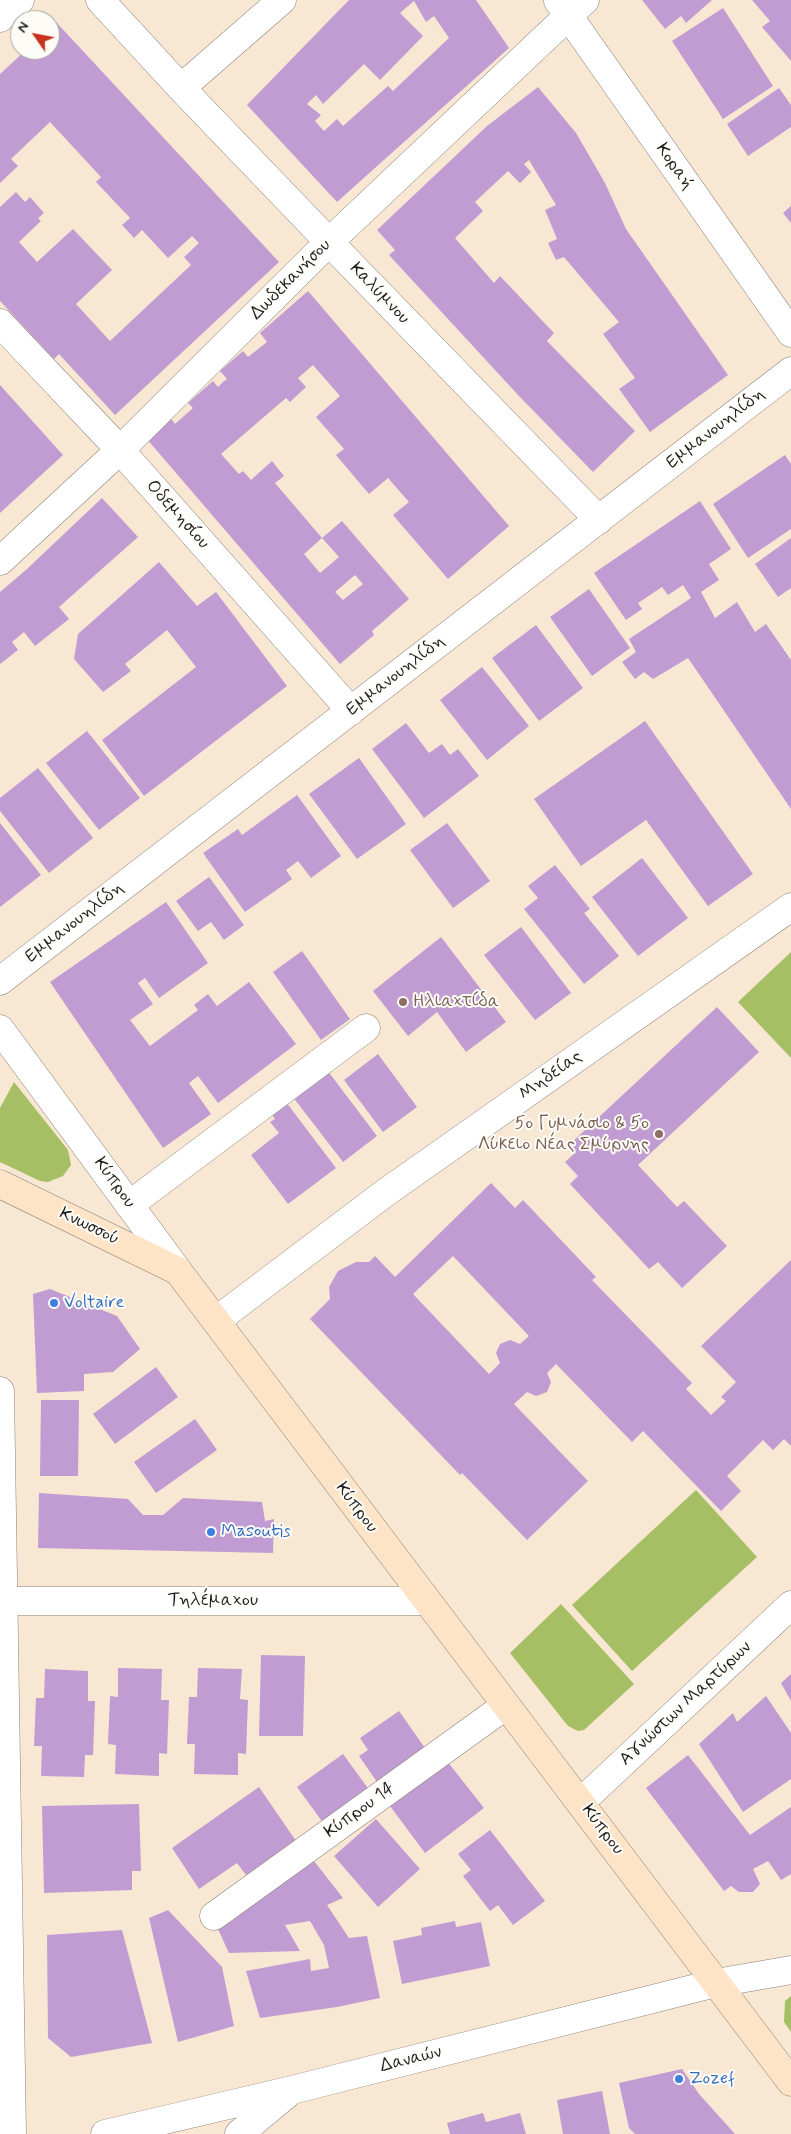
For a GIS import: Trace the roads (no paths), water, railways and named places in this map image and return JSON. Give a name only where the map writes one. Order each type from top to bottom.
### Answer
[{"type":"street","points":[[0,18],[20,0]]},
{"type":"street","name":"Καλύμνου","points":[[100,0],[181,88],[599,520]]},
{"type":"street","points":[[181,88],[282,0]]},
{"type":"street","name":"Δωδεκανήσου","points":[[0,561],[120,450],[570,5]]},
{"type":"street","name":"Κοραή","points":[[570,5],[791,333]]},
{"type":"street","name":"Οδεμησίου","points":[[0,323],[120,450],[351,711]]},
{"type":"street","name":"Εμμανουηλίδη","points":[[0,981],[791,371]]},
{"type":"street","name":"Μηδείας","points":[[217,1320],[385,1193],[791,907]]},
{"type":"street","points":[[129,1204],[366,1028]]},
{"type":"street","name":"Κύπρου","points":[[0,1029],[178,1271],[217,1320],[505,1706],[581,1802],[791,2082]]},
{"type":"street","name":"Κνωσσού","points":[[0,1184],[178,1271]]},
{"type":"street","points":[[0,1391],[12,2134]]},
{"type":"street","name":"Τηλέμαχου","points":[[2,1601],[426,1601]]},
{"type":"street","name":"Αγνώστων Μαρτύρων","points":[[581,1802],[791,1605]]},
{"type":"street","name":"Κύπρου 14","points":[[214,1916],[505,1706]]},
{"type":"street","name":"Δαναών","points":[[105,2134],[292,2090],[716,1983],[791,1970]]},
{"type":"street","points":[[239,2134],[292,2090]]},
{"type":"place","name":"Ηλιαχτίδα","points":[[403,1002]]},
{"type":"place","name":"5ο Γυμνάσιο & 5ο Λύκειο Νέας Σμύρνης","points":[[659,1134]]},
{"type":"place","name":"Voltaire","points":[[54,1303]]},
{"type":"place","name":"Masoutis","points":[[211,1532]]},
{"type":"place","name":"Zozef","points":[[679,2079]]}]
